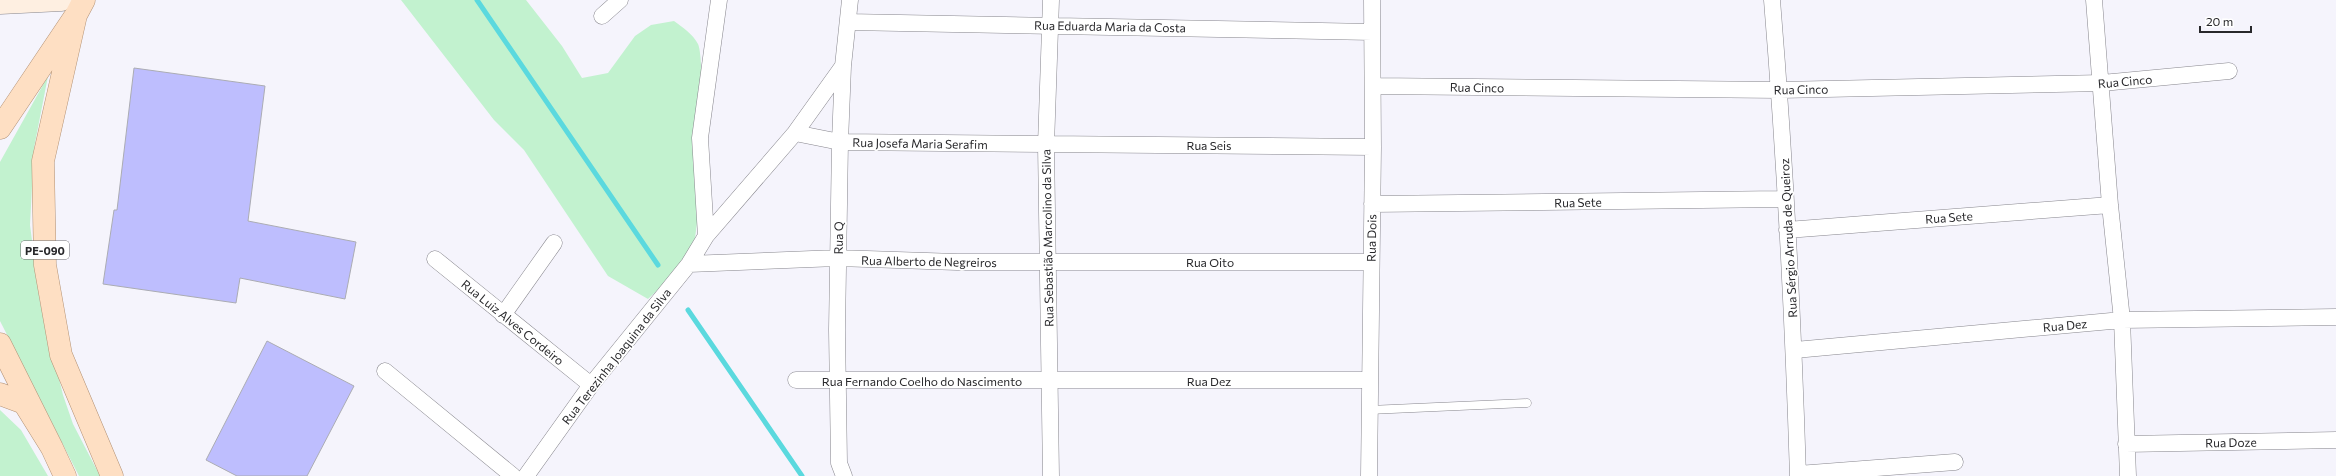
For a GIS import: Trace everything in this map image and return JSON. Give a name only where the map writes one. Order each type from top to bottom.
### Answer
[{"type":"main road","points":[[0,3],[61,0]]},
{"type":"main road","name":"PE-090","points":[[0,128],[80,8]]},
{"type":"main road","name":"PE-090","points":[[80,8],[44,161],[45,265],[61,355],[112,476]]},
{"type":"main road","points":[[0,344],[52,448],[64,476]]},
{"type":"main road","points":[[0,394],[24,403],[52,448]]},
{"type":"street","points":[[602,16],[620,0]]},
{"type":"street","points":[[706,236],[700,138],[719,0]]},
{"type":"street","name":"Rua Q","points":[[844,476],[839,463],[837,258],[843,66],[850,0]]},
{"type":"street","name":"Rua Sebastião Marcolino da Silva","points":[[1051,0],[1046,145],[1049,262],[1048,382],[1051,476]]},
{"type":"street","name":"Rua Dois","points":[[1369,476],[1370,262],[1373,147],[1372,0]]},
{"type":"street","name":"Rua Sérgio Arruda de Queiroz","points":[[1772,0],[1780,90],[1785,200],[1795,350],[1798,475]]},
{"type":"street","points":[[2094,0],[2102,83],[2110,205],[2122,320],[2128,476]]},
{"type":"street","name":"Rua Eduarda Maria da Costa","points":[[848,22],[1051,24],[1372,32]]},
{"type":"street","name":"Rua Terezinha Joaquina da Silva","points":[[526,476],[591,385],[689,264],[706,236],[795,133],[843,66]]},
{"type":"street","name":"Rua Cinco","points":[[1373,86],[1780,90],[2102,83],[2229,71]]},
{"type":"street","name":"Rua Josefa Maria Serafim","points":[[795,133],[840,142],[1046,145]]},
{"type":"street","name":"Rua Seis","points":[[1046,145],[1373,147]]},
{"type":"street","name":"Rua Sete","points":[[1372,204],[1785,200]]},
{"type":"street","name":"Rua Sete","points":[[1787,230],[2110,205]]},
{"type":"street","points":[[503,315],[554,243]]},
{"type":"street","name":"Rua Alberto de Negreiros","points":[[689,264],[837,258],[957,262],[1049,262]]},
{"type":"street","name":"Rua Luiz Alves Cordeiro","points":[[435,259],[591,385]]},
{"type":"street","name":"Rua Oito","points":[[1049,262],[1370,262]]},
{"type":"street","name":"Rua Dez","points":[[1795,350],[2122,320],[2336,317]]},
{"type":"street","points":[[385,371],[513,476]]},
{"type":"street","name":"Rua Fernando Coelho do Nascimento","points":[[796,380],[1048,382]]},
{"type":"street","name":"Rua Dez","points":[[1048,382],[1369,380]]},
{"type":"street","name":"Rua Doze","points":[[2126,444],[2336,440]]},
{"type":"street","points":[[1798,475],[1955,462]]},
{"type":"lane","points":[[1369,410],[1528,403]]},
{"type":"green space","points":[[401,0],[526,0],[562,46],[582,78],[608,73],[635,36],[651,25],[674,21],[693,37],[698,44],[702,80],[702,144],[696,233],[693,246],[685,261],[648,299],[608,276],[524,150],[494,120]]},
{"type":"green space","points":[[48,76],[34,148],[30,225],[40,302],[63,395],[73,424],[100,476],[79,476],[0,321],[0,162]]},
{"type":"green space","points":[[0,410],[21,430],[48,476],[0,476]]},
{"type":"building","points":[[134,68],[265,86],[248,221],[356,242],[345,299],[240,278],[236,303],[103,284],[114,210],[117,210]]},
{"type":"building","points":[[267,341],[354,386],[307,476],[237,476],[206,460]]},
{"type":"waterway","points":[[477,0],[658,265]]},
{"type":"waterway","points":[[688,310],[802,476]]}]
